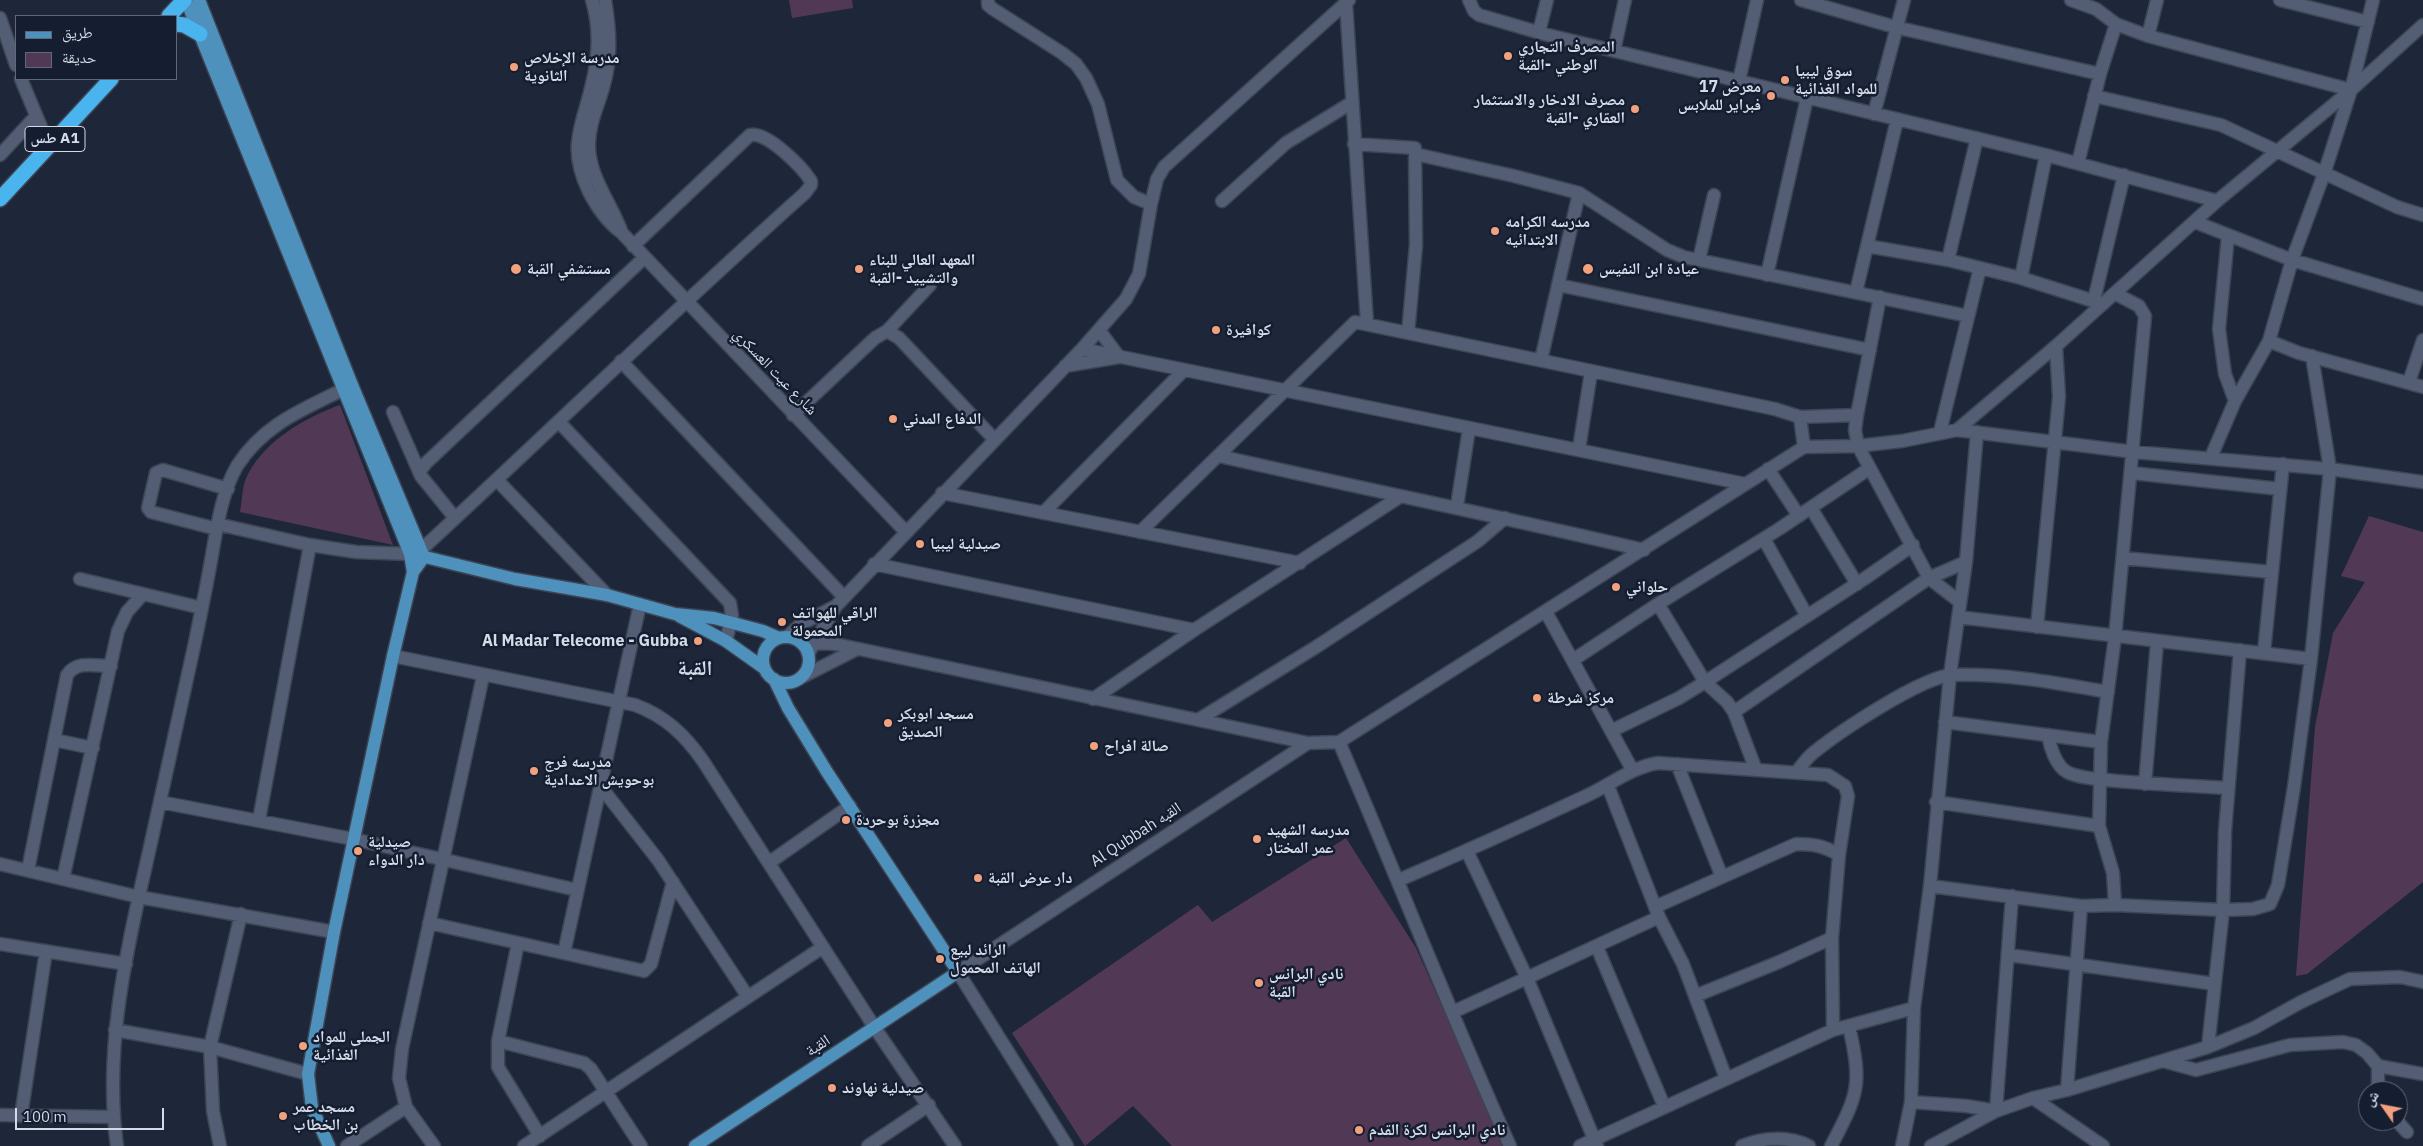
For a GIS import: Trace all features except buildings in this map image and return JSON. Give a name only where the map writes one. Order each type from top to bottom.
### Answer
[{"type":"highway","points":[[170,15],[185,0]]},
{"type":"highway","points":[[178,24],[184,25],[200,34]]},
{"type":"highway","name":"طس A1","points":[[0,199],[109,80]]},
{"type":"main road","points":[[185,0],[348,387],[423,553]]},
{"type":"main road","points":[[199,0],[348,387],[410,554],[413,572]]},
{"type":"main road","points":[[329,1146],[312,1108],[308,1074],[334,932],[393,656],[413,572],[423,553]]},
{"type":"main road","points":[[410,554],[423,553],[515,579],[607,595],[675,614],[762,630],[800,642],[808,654],[809,662],[802,677],[788,683],[774,680]]},
{"type":"main road","points":[[675,614],[726,641],[764,668],[774,680],[788,708],[958,972]]},
{"type":"main road","points":[[764,668],[764,653],[772,641],[783,637]]},
{"type":"main road","name":"القبة","points":[[695,1146],[958,972]]},
{"type":"street","name":"شارع عيت العسكري","points":[[592,0],[598,49],[592,86],[579,125],[577,145],[579,166],[595,204],[610,224],[622,233],[684,301],[905,531]]},
{"type":"street","name":"شارع عيت العسكري","points":[[605,0],[610,48],[607,71],[591,126],[589,144],[591,162],[597,180],[614,212],[622,233]]},
{"type":"street","points":[[988,0],[988,5],[992,9],[1062,53],[1076,64],[1086,78],[1098,104],[1116,180],[1134,197],[1151,204]]},
{"type":"street","points":[[1469,0],[1474,11],[1479,15],[1539,32],[2046,155],[2217,201]]},
{"type":"street","points":[[1614,51],[1625,0]]},
{"type":"street","points":[[1739,81],[1757,0]]},
{"type":"street","points":[[1801,0],[1895,27],[2100,74]]},
{"type":"street","points":[[1874,114],[1895,27],[1904,0]]},
{"type":"street","points":[[2071,0],[2096,9],[2116,24],[2148,36],[2351,90]]},
{"type":"street","points":[[2148,36],[2157,0]]},
{"type":"street","points":[[2280,0],[2368,22]]},
{"type":"street","points":[[2211,457],[2234,401],[2269,341],[2292,260],[2324,174],[2351,90],[2373,0]]},
{"type":"street","points":[[808,654],[840,602],[905,531],[1099,330],[1134,286],[1143,259],[1151,204],[1158,179],[1174,156],[1347,1]]},
{"type":"street","points":[[1347,1],[1351,103],[1367,323]]},
{"type":"street","points":[[1539,32],[1544,3]]},
{"type":"street","points":[[0,18],[5,53],[15,65]]},
{"type":"street","points":[[2078,163],[2100,74],[2116,24]]},
{"type":"street","points":[[1957,430],[2056,346],[2099,302],[2116,294],[2217,201],[2351,90],[2423,25]]},
{"type":"street","points":[[21,80],[49,146]]},
{"type":"street","points":[[2094,96],[2221,125],[2397,207],[2423,215]]},
{"type":"street","points":[[1767,275],[1808,98]]},
{"type":"street","points":[[1222,201],[1286,143],[1351,103]]},
{"type":"street","points":[[0,155],[36,116]]},
{"type":"street","points":[[1856,292],[1897,120]]},
{"type":"street","points":[[423,553],[455,518],[498,480],[684,301],[805,193],[811,185],[811,181],[797,163],[758,135],[750,135],[633,246]]},
{"type":"street","points":[[1948,260],[1977,138]]},
{"type":"street","points":[[1354,144],[1415,148],[1416,245],[1408,333]]},
{"type":"street","points":[[1415,154],[1514,176],[1579,193],[1667,250],[1698,260],[1880,296],[1968,316]]},
{"type":"street","points":[[2021,278],[2046,155]]},
{"type":"street","points":[[2099,302],[2124,175]]},
{"type":"street","points":[[1541,360],[1579,193]]},
{"type":"street","points":[[1698,260],[1714,195]]},
{"type":"street","points":[[2195,222],[2292,260],[2423,299]]},
{"type":"street","points":[[2228,236],[2219,329],[2225,374],[2234,401]]},
{"type":"street","points":[[1867,246],[1948,260],[2021,278],[2099,302]]},
{"type":"street","points":[[420,471],[426,463],[644,258]]},
{"type":"street","points":[[1940,432],[1980,268]]},
{"type":"street","points":[[793,415],[875,338],[887,331],[930,285]]},
{"type":"street","points":[[1558,285],[1870,350]]},
{"type":"street","points":[[2115,905],[2113,873],[2099,826],[2101,742],[2115,637],[2146,316],[2139,306],[2116,294]]},
{"type":"street","points":[[1880,296],[1857,415],[1855,430],[1858,446],[1913,545],[1929,578],[1960,602]]},
{"type":"street","points":[[1140,532],[1355,322],[1775,409],[1800,417],[1857,415]]},
{"type":"street","points":[[1099,330],[1119,357]]},
{"type":"street","points":[[887,331],[899,338],[994,439]]},
{"type":"street","points":[[2409,382],[2423,340]]},
{"type":"street","points":[[2269,341],[2312,356],[2423,387]]},
{"type":"street","points":[[2036,627],[2056,444],[2059,396],[2056,346]]},
{"type":"street","points":[[1082,348],[1469,429],[1578,449],[1745,484]]},
{"type":"street","points":[[1930,886],[2081,906],[2115,905],[2223,910],[2253,909],[2270,904],[2278,886],[2311,659],[2330,469],[2312,356]]},
{"type":"street","points":[[1065,366],[1119,357]]},
{"type":"street","points":[[621,361],[840,602]]},
{"type":"street","points":[[1043,513],[1184,370]]},
{"type":"street","points":[[1578,449],[1592,372]]},
{"type":"street","points":[[117,1146],[113,1117],[112,1072],[126,964],[202,608],[217,527],[228,489],[236,468],[264,432],[284,419],[348,387]]},
{"type":"street","points":[[393,412],[425,481],[455,518]]},
{"type":"street","points":[[1800,417],[1804,447]]},
{"type":"street","points":[[559,422],[730,603],[732,611],[731,623],[726,641]]},
{"type":"street","points":[[1457,506],[1469,429]]},
{"type":"street","points":[[800,642],[817,642],[857,649],[1308,743],[1339,742],[1804,447],[1858,446],[1902,441],[1957,430],[2056,444],[2283,464],[2423,482]]},
{"type":"street","points":[[1902,1146],[1911,1102],[1914,1008],[1930,886],[1936,802],[1950,675],[1966,562],[1977,432]]},
{"type":"street","points":[[1218,456],[1401,496],[1457,506],[1644,550]]},
{"type":"street","points":[[2264,652],[2283,464]]},
{"type":"street","points":[[1573,660],[1658,604],[1764,539],[1870,468]]},
{"type":"street","points":[[1768,469],[1799,516]]},
{"type":"street","points":[[228,489],[163,470],[156,473],[148,508],[151,512],[310,545],[356,552],[410,554]]},
{"type":"street","points":[[2132,473],[2280,489]]},
{"type":"street","points":[[498,480],[607,595]]},
{"type":"street","points":[[942,493],[1300,562]]},
{"type":"street","points":[[1092,699],[1194,630],[1401,496]]},
{"type":"street","points":[[1810,508],[1857,584]]},
{"type":"street","points":[[1198,720],[1324,642],[1478,540],[1505,518]]},
{"type":"street","points":[[1764,539],[1807,616]]},
{"type":"street","points":[[259,820],[310,545]]},
{"type":"street","points":[[1611,731],[1678,698],[1704,682],[1857,584],[1913,545]]},
{"type":"street","points":[[2123,558],[2271,572]]},
{"type":"street","points":[[1734,712],[1929,578],[1966,562]]},
{"type":"street","points":[[874,564],[1194,630]]},
{"type":"street","points":[[80,579],[202,608]]},
{"type":"street","points":[[63,879],[118,631],[127,612],[143,594]]},
{"type":"street","points":[[783,637],[801,624],[840,602]]},
{"type":"street","points":[[564,953],[640,604]]},
{"type":"street","points":[[1658,604],[1704,682],[1727,702],[1734,712],[1756,770]]},
{"type":"street","points":[[1546,612],[1633,771]]},
{"type":"street","points":[[1958,617],[2311,659]]},
{"type":"street","points":[[2145,784],[2157,642]]},
{"type":"street","points":[[802,677],[857,649]]},
{"type":"street","points":[[2208,1047],[2223,910],[2228,788],[2240,650]]},
{"type":"street","points":[[393,656],[483,676],[619,701],[651,711],[666,720],[692,745],[770,862],[875,1028],[955,1146]]},
{"type":"street","points":[[28,870],[67,675],[72,668],[78,665],[111,666]]},
{"type":"street","points":[[1796,773],[1812,754],[1865,716],[1918,686],[1950,675],[2024,679],[2108,692]]},
{"type":"street","points":[[434,1146],[406,1107],[399,1078],[402,1049],[483,676]]},
{"type":"street","points":[[1945,722],[2101,742]]},
{"type":"street","points":[[2048,735],[2056,759],[2061,768],[2066,772],[2100,779],[2145,784],[2228,788]]},
{"type":"street","points":[[54,740],[93,748]]},
{"type":"street","points":[[1339,742],[1510,1146]]},
{"type":"street","name":"Al Qubbah القبه","points":[[958,972],[1308,743]]},
{"type":"street","points":[[1398,880],[1467,851],[1608,786],[1645,765],[1658,763],[1677,764],[1828,775],[1845,786],[1848,796],[1832,938],[1834,1030]]},
{"type":"street","points":[[1677,764],[1722,877]]},
{"type":"street","points":[[1608,786],[1657,912],[1683,964],[1726,1078]]},
{"type":"street","points":[[601,787],[638,832],[748,997]]},
{"type":"street","points":[[160,802],[353,839],[577,890]]},
{"type":"street","points":[[1936,802],[2099,826]]},
{"type":"street","points":[[770,862],[850,806]]},
{"type":"street","points":[[1453,1012],[1597,947],[1722,877],[1796,844],[1814,844],[1827,847],[1840,855]]},
{"type":"street","points":[[1467,851],[1526,978],[1595,1143]]},
{"type":"street","points":[[0,864],[139,897],[334,932]]},
{"type":"street","points":[[429,923],[641,971],[648,968],[673,882]]},
{"type":"street","points":[[1996,1111],[2012,896]]},
{"type":"street","points":[[2067,1090],[2081,906]]},
{"type":"street","points":[[220,1146],[213,1111],[210,1047],[240,914]]},
{"type":"street","points":[[1695,996],[1832,938]]},
{"type":"street","points":[[518,943],[498,1042],[498,1067],[540,1136]]},
{"type":"street","points":[[0,944],[126,964]]},
{"type":"street","points":[[524,1146],[824,947]]},
{"type":"street","points":[[1597,947],[1664,1106]]},
{"type":"street","points":[[20,1116],[46,951]]},
{"type":"street","points":[[2009,955],[2075,966],[2215,984]]},
{"type":"street","points":[[958,972],[1067,1146]]},
{"type":"street","points":[[1930,1146],[1996,1111],[2033,1098],[2067,1090],[2208,1047],[2254,1028],[2301,1002],[2350,979],[2400,977],[2423,982]]},
{"type":"street","points":[[1580,1146],[1595,1143],[1664,1106],[1834,1030],[1914,1008]]},
{"type":"street","points":[[1831,1146],[1850,1111],[1857,1090],[1856,1056],[1849,1026]]},
{"type":"street","points":[[116,1030],[210,1047],[308,1074]]},
{"type":"street","points":[[498,1042],[577,1059],[591,1069],[641,1146]]},
{"type":"street","points":[[2163,1062],[2196,1070],[2290,1045],[2343,1042],[2356,1045],[2367,1053],[2378,1066],[2423,1074]]},
{"type":"street","points":[[2378,1066],[2378,1081]]},
{"type":"street","points":[[2033,1098],[2103,1146]]},
{"type":"street","points":[[1911,1102],[1967,1106],[1996,1111]]},
{"type":"street","points":[[868,1146],[929,1105]]},
{"type":"street","points":[[347,1146],[406,1107]]},
{"type":"street","points":[[0,1115],[113,1117]]},
{"type":"street","points":[[1742,1146],[1752,1141],[1777,1139],[1796,1140],[1809,1146]]},
{"type":"green space","points":[[789,0],[852,0],[853,8],[792,18]]},
{"type":"green space","points":[[340,405],[393,545],[240,512],[245,481],[261,455],[272,444],[298,425],[326,410]]},
{"type":"green space","points":[[2369,516],[2423,532],[2423,882],[2307,974],[2296,976],[2315,727],[2333,633],[2365,582],[2341,576]]},
{"type":"green space","name":"نادي البرانس القبة","points":[[1346,838],[1416,948],[1504,1146],[1172,1146],[1133,1106],[1085,1146],[1012,1033],[1198,905],[1212,922]]},
{"type":"place","name":"المصرف التجاري الوطني -القبة","points":[[1508,56]]},
{"type":"place","name":"مدرسة الإخلاص الثانوية","points":[[514,67]]},
{"type":"place","name":"سوق ليبيا للمواد الغذائية","points":[[1785,80]]},
{"type":"place","name":"معرض 17 فبراير للملابس","points":[[1771,96]]},
{"type":"place","name":"مصرف الادخار والاستثمار العقاري -القبة","points":[[1635,109]]},
{"type":"place","name":"مدرسه الكرامه الابتدائيه","points":[[1495,231]]},
{"type":"place","name":"مستشفي القبة","points":[[516,269]]},
{"type":"place","name":"المعهد العالي للبناء والتشييد -القبة","points":[[859,269]]},
{"type":"place","name":"عيادة ابن النفيس","points":[[1588,269]]},
{"type":"place","name":"كوافيرة","points":[[1216,330]]},
{"type":"place","name":"الدفاع المدني","points":[[893,419]]},
{"type":"place","name":"صيدلية ليبيا","points":[[920,544]]},
{"type":"place","name":"حلواني","points":[[1616,587]]},
{"type":"place","name":"الراقي للهواتف المحمولة","points":[[782,622]]},
{"type":"place","name":"Al Madar Telecome - Gubba","points":[[698,641]]},
{"type":"place","name":"مركز شرطة","points":[[1537,698]]},
{"type":"place","name":"مسجد ابوبكر الصديق","points":[[888,723]]},
{"type":"place","name":"صالة افراح","points":[[1094,746]]},
{"type":"place","name":"مدرسه فرج بوحويش الاعدادية","points":[[534,771]]},
{"type":"place","name":"مجزرة بوحردة","points":[[846,820]]},
{"type":"place","name":"مدرسه الشهيد عمر المختار","points":[[1257,839]]},
{"type":"place","name":"صيدلية دار الدواء","points":[[358,851]]},
{"type":"place","name":"دار عرض القبة","points":[[978,878]]},
{"type":"place","name":"الرائد لبيع الهاتف المحمول","points":[[940,959]]},
{"type":"place","name":"نادي البرانس القبة","points":[[1259,983]]},
{"type":"place","name":"الجملي للمواد الغذائية","points":[[303,1046]]},
{"type":"place","name":"صيدلية نهاوند","points":[[832,1088]]},
{"type":"place","name":"مسجد عمر بن الخطاب","points":[[283,1116]]},
{"type":"place","name":"نادي البرانس لكرة القدم","points":[[1359,1130]]},
{"type":"district","name":"القبة","points":[[695,669]]}]
